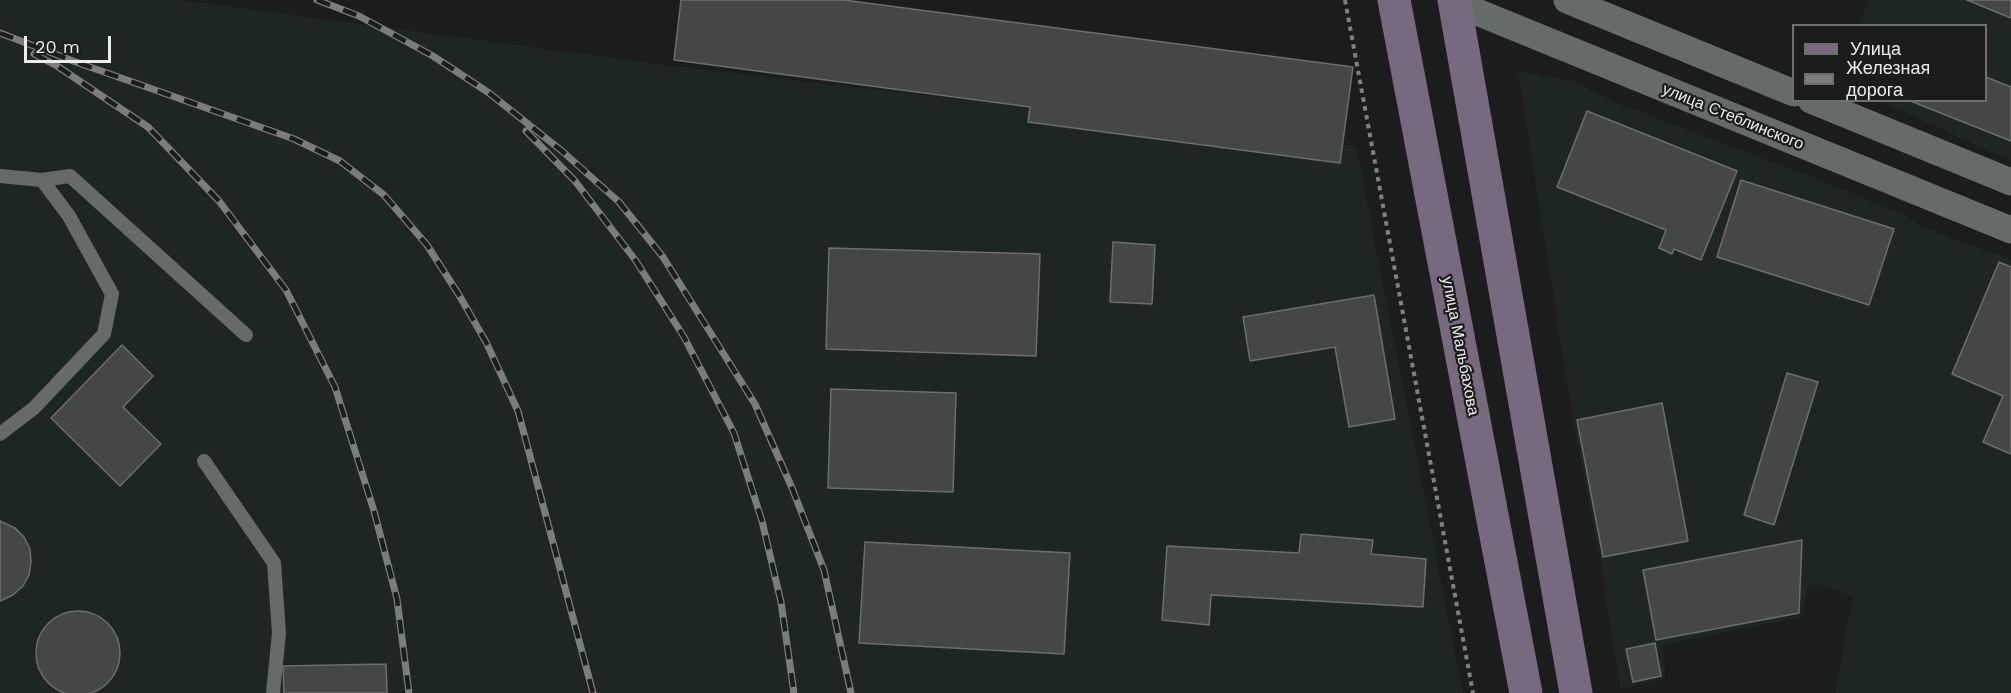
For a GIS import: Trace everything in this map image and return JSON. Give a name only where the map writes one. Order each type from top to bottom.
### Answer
[{"type":"main road","name":"улица Мальбахова","points":[[1394,0],[1526,693]]},
{"type":"main road","points":[[1455,2],[1576,693]]},
{"type":"street","points":[[1566,0],[1792,92]]},
{"type":"street","name":"улица Стеблинского","points":[[1455,2],[2011,230]]},
{"type":"street","points":[[1816,102],[2011,182]]},
{"type":"lane","points":[[0,176],[42,180],[70,176],[246,335]]},
{"type":"lane","points":[[0,434],[34,408],[104,334],[112,294],[69,216],[42,180]]},
{"type":"lane","points":[[204,461],[274,563],[279,633],[273,693]]},
{"type":"path","points":[[1345,0],[1473,693]]},
{"type":"shaded area","points":[[0,0],[181,0],[666,65],[1356,146],[1463,693],[0,693]]},
{"type":"shaded area","points":[[1869,0],[2011,0],[2011,161],[1882,102],[1987,102],[1987,24],[1859,24]]},
{"type":"shaded area","points":[[1518,71],[1572,81],[1622,105],[1812,177],[1904,215],[1923,227],[2011,260],[2011,693],[1835,693],[1853,596],[1817,584],[1807,586],[1803,617],[1663,645],[1665,678],[1620,689],[1600,558],[1573,420]]},
{"type":"building","points":[[681,0],[844,0],[1353,67],[1340,163],[1028,122],[1030,107],[674,60]]},
{"type":"building","points":[[1967,0],[2011,0],[2011,18]]},
{"type":"building","points":[[1987,77],[2011,87],[2011,141],[1913,102],[1987,102]]},
{"type":"building","points":[[1587,111],[1737,171],[1701,260],[1674,249],[1672,254],[1659,248],[1666,230],[1557,187]]},
{"type":"building","points":[[1741,180],[1894,229],[1869,305],[1717,257]]},
{"type":"building","points":[[1113,242],[1155,245],[1152,304],[1110,302]]},
{"type":"building","points":[[829,248],[1040,254],[1036,356],[826,349]]},
{"type":"building","points":[[1999,262],[2011,267],[2011,454],[1983,442],[2003,396],[1952,374]]},
{"type":"building","points":[[1374,295],[1395,419],[1349,427],[1335,347],[1250,361],[1243,317]]},
{"type":"building","points":[[122,345],[153,376],[123,407],[161,444],[120,486],[51,418]]},
{"type":"building","points":[[1787,373],[1818,382],[1774,525],[1744,515]]},
{"type":"building","points":[[831,389],[956,393],[953,492],[828,488]]},
{"type":"building","points":[[1662,403],[1688,541],[1603,557],[1577,420]]},
{"type":"building","points":[[0,521],[15,528],[24,537],[30,549],[31,562],[29,575],[23,586],[13,595],[0,601]]},
{"type":"building","points":[[1301,534],[1373,540],[1371,554],[1426,559],[1423,607],[1211,595],[1209,625],[1162,620],[1167,546],[1299,553]]},
{"type":"building","points":[[1802,540],[1799,613],[1656,640],[1643,570]]},
{"type":"building","points":[[865,542],[1070,553],[1064,654],[859,643]]},
{"type":"building","points":[[70,612],[86,612],[101,618],[113,630],[119,645],[119,661],[113,676],[101,688],[86,694],[70,694],[55,688],[43,676],[37,661],[37,645],[43,630],[55,618]]},
{"type":"building","points":[[1655,643],[1661,676],[1633,682],[1626,649]]},
{"type":"building","points":[[386,664],[387,693],[284,693],[283,666]]},
{"type":"railway","points":[[317,0],[359,16],[433,56],[489,93],[562,151],[619,202],[663,257],[755,404],[792,488],[824,570],[851,693]]},
{"type":"railway","points":[[0,33],[294,139],[340,161],[384,195],[427,245],[459,295],[486,342],[518,411],[593,693]]},
{"type":"railway","points":[[34,54],[57,66],[148,127],[219,201],[286,290],[335,387],[374,511],[397,599],[409,693]]},
{"type":"railway","points":[[526,131],[575,181],[636,261],[684,337],[734,433],[762,521],[781,602],[794,693]]}]
